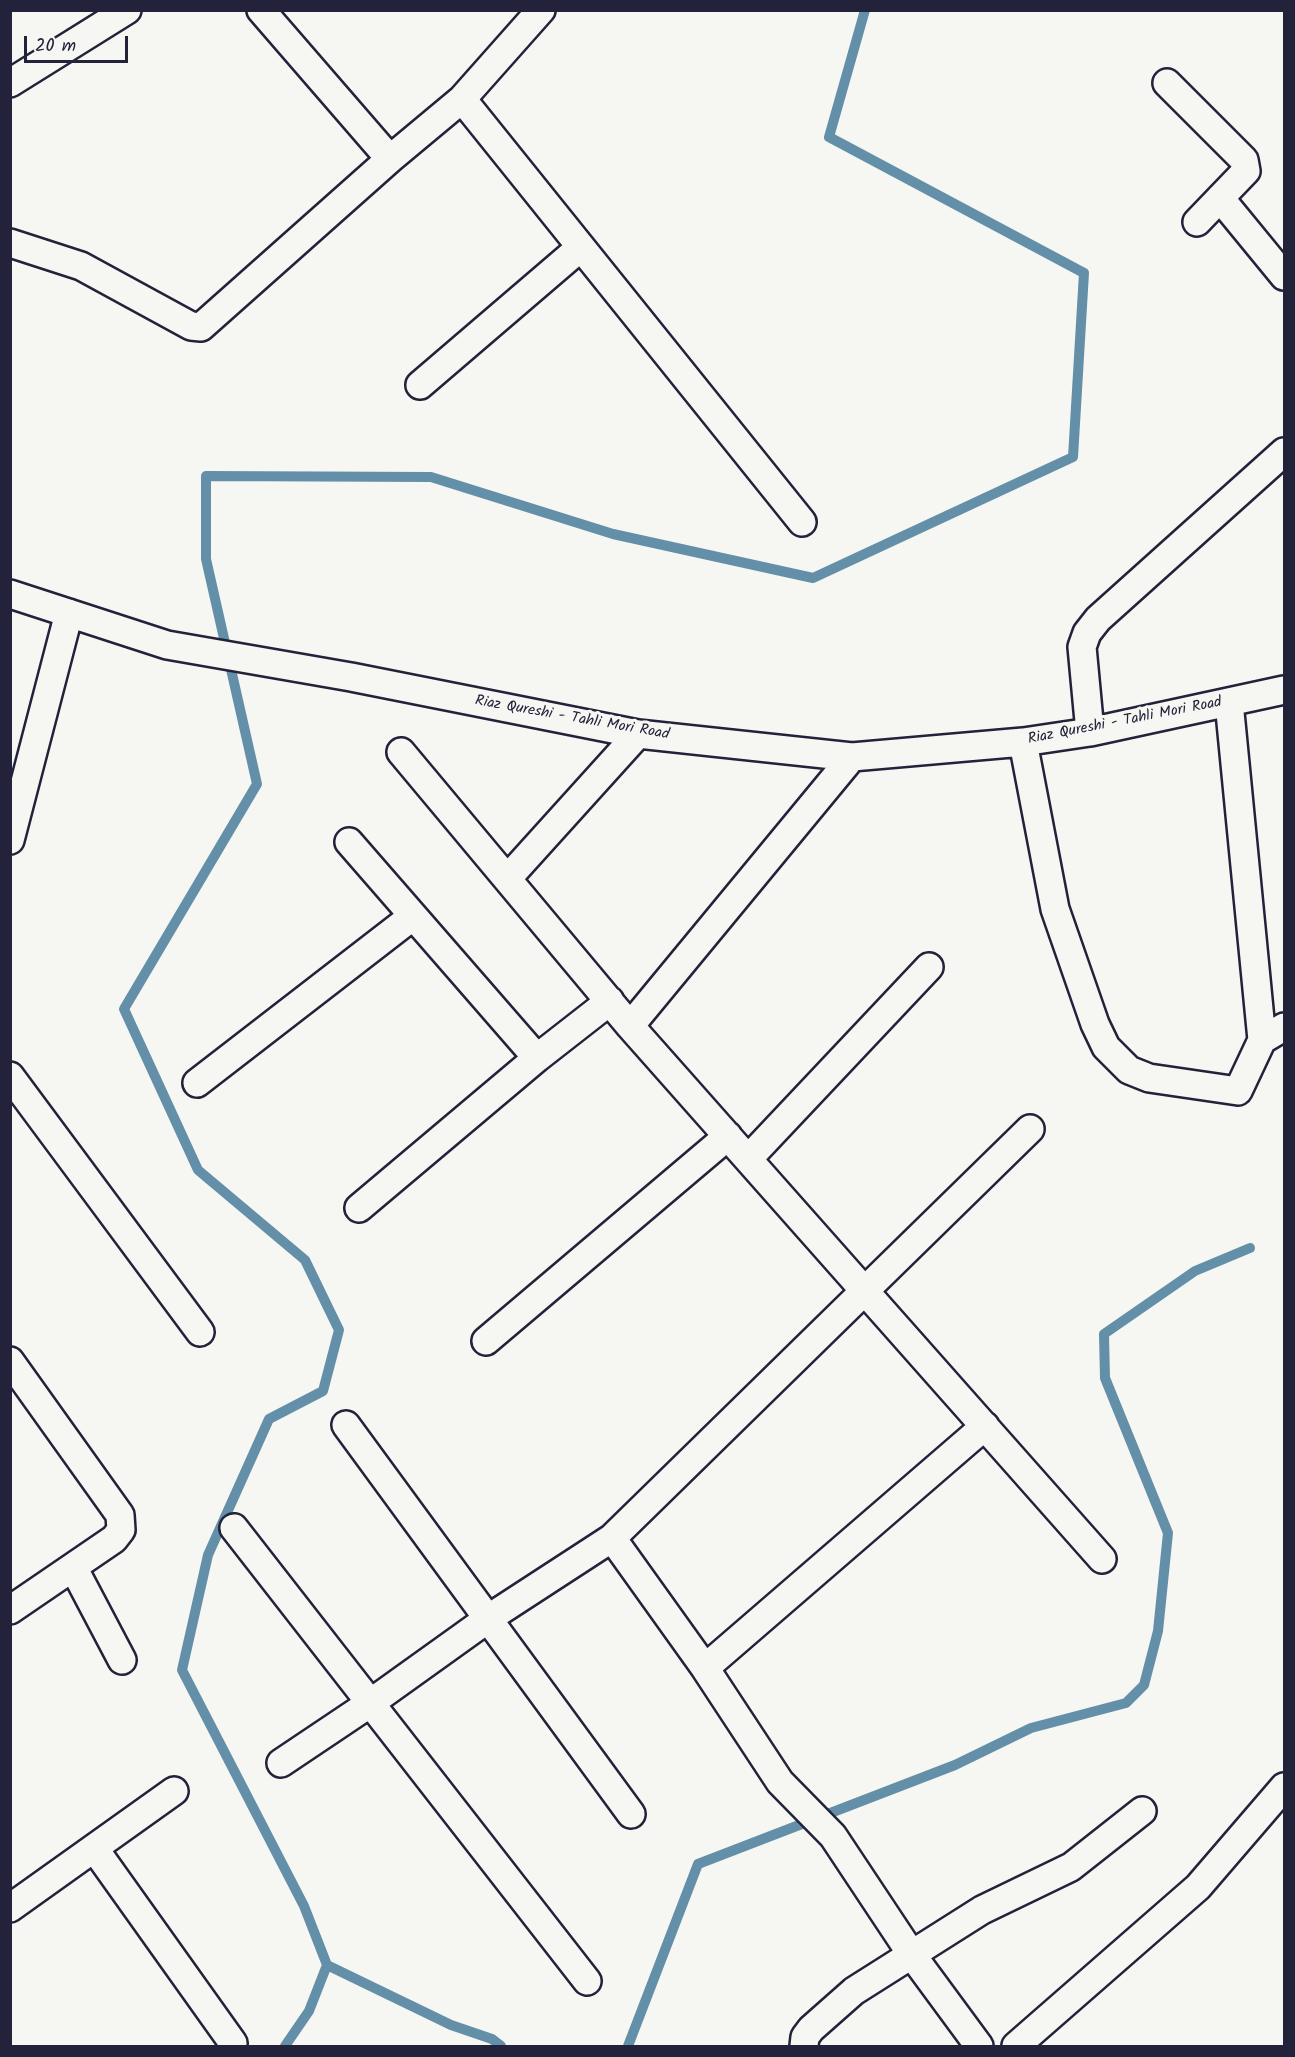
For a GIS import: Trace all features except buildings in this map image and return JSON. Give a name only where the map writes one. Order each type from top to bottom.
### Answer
[{"type":"street","points":[[10,83],[126,10]]},
{"type":"street","points":[[261,10],[390,159]]},
{"type":"street","points":[[10,243],[81,266],[191,326],[201,327],[390,159],[462,99],[542,10]]},
{"type":"street","points":[[1167,83],[1244,160],[1246,171],[1197,222]]},
{"type":"street","points":[[462,99],[802,522]]},
{"type":"street","points":[[1220,198],[1284,276]]},
{"type":"street","points":[[420,385],[581,247]]},
{"type":"street","points":[[1090,732],[1082,647],[1087,633],[1098,619],[1284,452]]},
{"type":"street","name":"Riaz Qureshi - Tahli Mori Road","points":[[10,594],[167,645],[351,677],[638,734],[852,757],[1023,742],[1090,732],[1284,690]]},
{"type":"street","points":[[10,840],[69,613]]},
{"type":"street","points":[[1023,742],[1055,909],[1095,1024],[1106,1047],[1128,1070],[1149,1078],[1238,1091],[1273,1033],[1230,702]]},
{"type":"street","points":[[507,879],[638,734]]},
{"type":"street","points":[[401,752],[630,1026],[1102,1559]]},
{"type":"street","points":[[630,1026],[852,757]]},
{"type":"street","points":[[350,842],[537,1058]]},
{"type":"street","points":[[196,1083],[414,916]]},
{"type":"street","points":[[748,1159],[929,966]]},
{"type":"street","points":[[358,1208],[537,1058],[610,1001]]},
{"type":"street","points":[[10,1076],[200,1332]]},
{"type":"street","points":[[280,1763],[369,1704],[489,1618],[612,1538],[1030,1129]]},
{"type":"street","points":[[486,1341],[728,1136]]},
{"type":"street","points":[[10,1361],[120,1515],[121,1530],[114,1539],[10,1610]]},
{"type":"street","points":[[346,1425],[631,1814]]},
{"type":"street","points":[[705,1668],[985,1426]]},
{"type":"street","points":[[234,1528],[587,1981]]},
{"type":"street","points":[[612,1538],[705,1668],[780,1782],[833,1836],[912,1955],[979,2046]]},
{"type":"street","points":[[73,1567],[122,1660]]},
{"type":"street","points":[[1016,2046],[1198,1887],[1284,1787]]},
{"type":"street","points":[[10,1908],[174,1791]]},
{"type":"street","points":[[804,2046],[805,2037],[811,2029],[846,1999],[982,1910],[1071,1867],[1142,1811]]},
{"type":"street","points":[[94,1848],[233,2043]]},
{"type":"waterway","points":[[285,2046],[309,2011],[327,1965],[304,1906],[182,1670],[208,1555],[269,1419],[323,1391],[339,1330],[305,1260],[198,1170],[124,1009],[257,784],[206,559],[206,476],[431,477],[613,534],[813,578],[1073,457],[1084,273],[829,137],[865,10]]},
{"type":"waterway","points":[[628,2046],[698,1864],[955,1765],[1031,1728],[1126,1703],[1144,1685],[1158,1631],[1168,1533],[1105,1378],[1104,1334],[1195,1271],[1250,1248]]},
{"type":"waterway","points":[[327,1965],[451,2025],[492,2039],[501,2046]]}]
